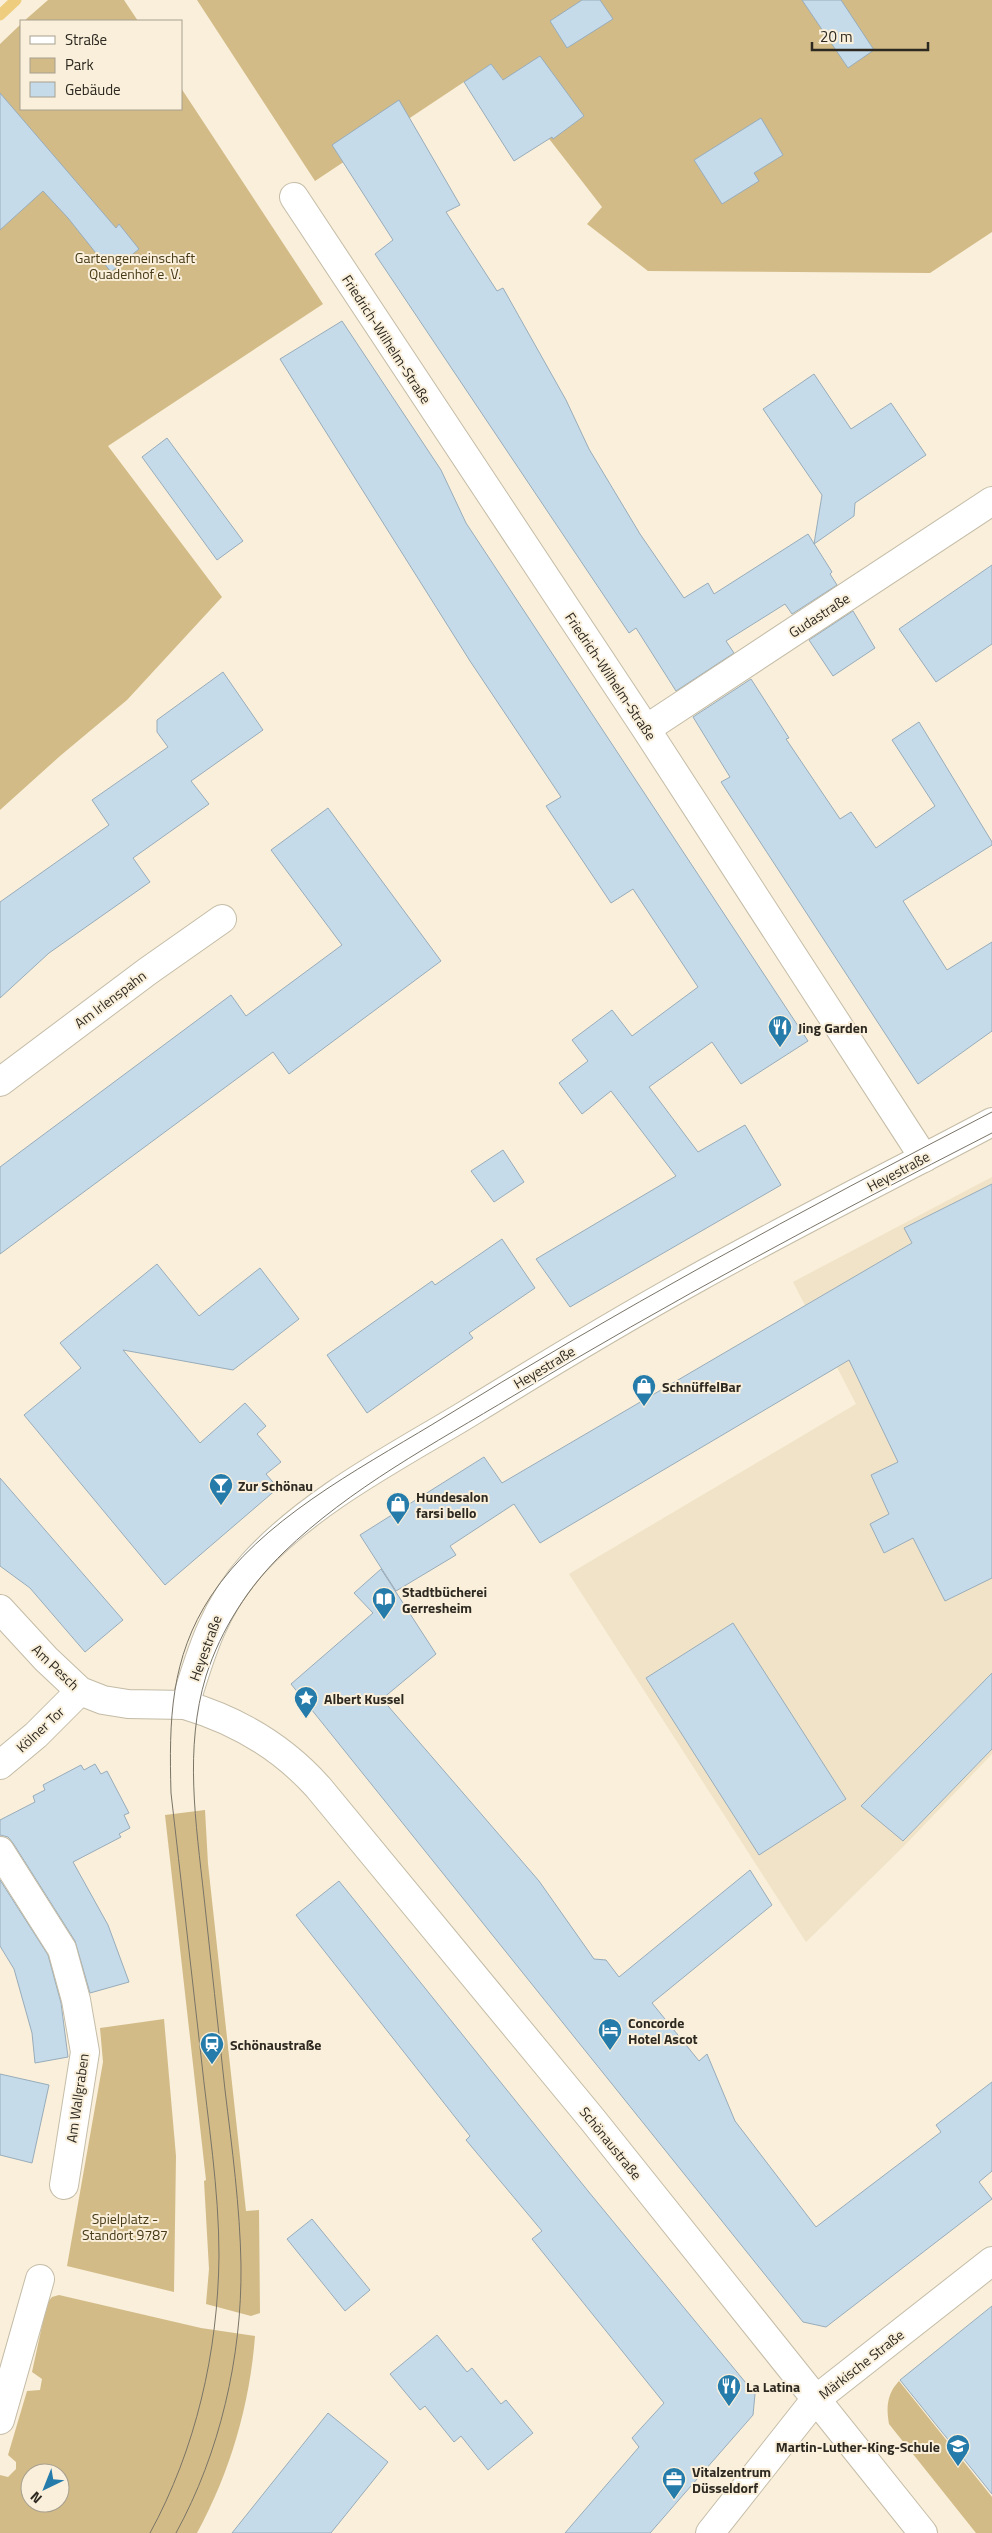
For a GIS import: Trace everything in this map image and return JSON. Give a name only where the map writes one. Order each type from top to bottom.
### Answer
[{"type":"street","name":"Friedrich-Wilhelm-Straße","points":[[294,197],[646,728],[924,1158]]},
{"type":"street","name":"Gudastraße","points":[[646,728],[992,501]]},
{"type":"street","name":"Am Irlenspahn","points":[[0,1082],[148,971],[222,919]]},
{"type":"street","name":"Heyestraße","points":[[186,1705],[200,1653],[219,1610],[252,1565],[267,1550],[319,1508],[387,1462],[688,1283],[992,1122]]},
{"type":"street","name":"Am Pesch","points":[[0,1609],[46,1659],[80,1691],[104,1700],[128,1704],[186,1705]]},
{"type":"street","name":"Kölner Tor","points":[[0,1765],[36,1734],[80,1691]]},
{"type":"street","name":"Schönaustraße","points":[[186,1705],[226,1718],[253,1734],[280,1752],[312,1781],[408,1894],[592,2119],[922,2533]]},
{"type":"street","name":"Am Wallgraben","points":[[0,1852],[62,1949],[76,2000],[85,2052],[64,2185]]},
{"type":"street","name":"Märkische Straße","points":[[710,2533],[815,2400],[992,2261]]},
{"type":"street","points":[[0,2420],[40,2279]]},
{"type":"shaded area","points":[[992,1177],[992,1754],[903,1847],[806,1942],[569,1574],[856,1404],[793,1282]]},
{"type":"green space","points":[[48,0],[124,0],[137,20],[25,20]]},
{"type":"green space","points":[[197,0],[992,0],[992,232],[930,273],[648,271],[587,224],[602,207],[491,64],[315,181]]},
{"type":"green space","name":"Gartengemeinschaft Quadenhof e. V.","points":[[20,25],[20,110],[182,110],[182,90],[323,304],[108,446],[222,597],[127,700],[60,756],[0,810],[0,44]]},
{"type":"green space","points":[[205,1810],[208,1864],[246,2211],[259,2210],[260,2313],[251,2316],[206,2304],[209,2269],[204,2181],[206,2180],[165,1815]]},
{"type":"green space","name":"Spielplatz - Standort 9787","points":[[164,2019],[176,2156],[174,2292],[67,2266],[103,2062],[100,2028]]},
{"type":"green space","points":[[59,2295],[201,2328],[255,2336],[243,2412],[229,2462],[197,2533],[0,2533],[0,2475],[8,2477],[16,2469],[16,2462],[8,2455],[27,2391],[40,2390],[42,2379],[32,2372],[47,2303],[52,2297]]},
{"type":"green space","points":[[899,2381],[992,2497],[992,2533],[976,2533],[889,2424],[888,2401]]},
{"type":"building","points":[[582,0],[600,0],[613,19],[567,48],[550,21]]},
{"type":"building","points":[[802,0],[841,0],[874,50],[848,68]]},
{"type":"building","points":[[540,56],[584,116],[553,139],[552,137],[514,161],[464,82],[491,64],[503,80]]},
{"type":"building","points":[[0,93],[116,228],[119,224],[139,249],[111,272],[68,218],[43,191],[0,230]]},
{"type":"building","points":[[399,100],[460,205],[446,212],[497,291],[503,288],[566,400],[589,449],[640,534],[684,598],[708,583],[714,594],[808,534],[832,572],[830,574],[837,585],[792,614],[785,604],[726,641],[734,653],[676,691],[636,628],[629,633],[375,254],[393,240],[332,145]]},
{"type":"building","points":[[761,118],[783,155],[754,173],[759,181],[722,204],[694,160]]},
{"type":"building","points":[[342,321],[441,470],[466,523],[808,1041],[741,1084],[712,1042],[649,1087],[698,1152],[745,1125],[781,1185],[570,1307],[536,1259],[676,1176],[611,1091],[582,1114],[559,1083],[588,1061],[572,1040],[612,1010],[632,1036],[698,987],[633,889],[611,903],[546,806],[561,797],[470,661],[280,359]]},
{"type":"building","points":[[814,374],[851,429],[891,403],[926,455],[855,503],[854,516],[814,544],[822,495],[763,409]]},
{"type":"building","points":[[167,438],[243,541],[217,560],[142,457]]},
{"type":"building","points":[[992,565],[992,644],[936,682],[899,629]]},
{"type":"building","points":[[853,611],[875,648],[833,676],[809,640]]},
{"type":"building","points":[[223,672],[263,730],[191,781],[209,804],[133,858],[150,882],[49,953],[0,998],[0,902],[109,825],[92,800],[168,747],[157,732],[157,720]]},
{"type":"building","points":[[751,679],[789,738],[786,739],[840,819],[851,812],[876,848],[935,806],[892,740],[919,722],[992,842],[992,845],[903,901],[947,970],[992,942],[992,1031],[918,1084],[721,782],[730,777],[693,717]]},
{"type":"building","points":[[328,808],[441,961],[289,1074],[273,1052],[0,1254],[0,1167],[231,995],[246,1016],[342,945],[271,850]]},
{"type":"building","points":[[503,1150],[524,1182],[494,1202],[471,1171]]},
{"type":"building","points":[[992,1184],[992,1578],[945,1601],[913,1538],[884,1553],[870,1524],[889,1514],[871,1475],[898,1462],[849,1360],[540,1543],[514,1504],[450,1546],[456,1555],[396,1591],[360,1535],[484,1457],[502,1483],[912,1243],[904,1228]]},
{"type":"building","points":[[502,1239],[535,1288],[469,1333],[473,1338],[367,1413],[327,1355],[432,1281],[435,1285]]},
{"type":"building","points":[[157,1264],[199,1316],[260,1268],[299,1319],[233,1370],[123,1350],[200,1443],[245,1403],[266,1426],[257,1434],[281,1462],[266,1474],[278,1488],[165,1585],[24,1415],[81,1368],[60,1343]]},
{"type":"building","points":[[0,1478],[123,1620],[85,1652],[30,1588],[0,1566]]},
{"type":"building","points":[[381,1569],[436,1654],[382,1699],[539,1881],[594,1959],[606,1960],[619,1977],[750,1870],[772,1905],[652,2003],[699,2061],[707,2054],[735,2121],[816,2227],[941,2132],[936,2125],[992,2082],[992,2171],[979,2182],[992,2199],[826,2327],[803,2322],[291,1684],[373,1613],[354,1593]]},
{"type":"building","points":[[733,1623],[846,1799],[759,1855],[646,1678]]},
{"type":"building","points":[[992,1673],[992,1749],[903,1841],[861,1806]]},
{"type":"building","points":[[95,1764],[101,1774],[107,1771],[129,1813],[124,1815],[130,1828],[119,1834],[121,1837],[73,1862],[108,1925],[129,1982],[90,1993],[75,1941],[13,1843],[8,1837],[0,1835],[0,1820],[35,1802],[33,1796],[45,1790],[43,1785],[81,1765],[84,1770]]},
{"type":"building","points":[[0,1880],[48,1955],[61,2003],[68,2057],[35,2063],[32,2033],[14,1969],[0,1946]]},
{"type":"building","points":[[339,1881],[588,2191],[755,2394],[753,2415],[650,2533],[565,2533],[639,2447],[632,2438],[664,2403],[532,2239],[542,2231],[466,2140],[470,2136],[296,1915]]},
{"type":"building","points":[[0,2074],[49,2085],[32,2163],[0,2155]]},
{"type":"building","points":[[312,2219],[370,2290],[345,2311],[287,2239]]},
{"type":"building","points":[[992,2306],[992,2494],[900,2380]]},
{"type":"building","points":[[437,2335],[467,2372],[472,2368],[501,2404],[506,2400],[533,2433],[488,2470],[461,2436],[454,2442],[425,2406],[420,2410],[390,2374]]},
{"type":"building","points":[[328,2413],[388,2462],[331,2533],[232,2533]]},
{"type":"waterway","points":[[0,15],[16,0]]},
{"type":"tram line","points":[[150,2533],[166,2501],[192,2434],[209,2364],[218,2292],[219,2231],[215,2181],[171,1793],[170,1766],[175,1691],[187,1643],[197,1619],[231,1569],[256,1544],[312,1499],[342,1479],[501,1382],[639,1302],[779,1224],[992,1112]]},
{"type":"tram line","points":[[176,2533],[205,2470],[216,2437],[232,2369],[240,2300],[241,2265],[237,2199],[195,1814],[194,1786],[195,1731],[199,1703],[212,1659],[228,1625],[259,1579],[284,1552],[337,1507],[394,1468],[572,1361],[690,1293],[992,1133]]},
{"type":"place","name":"Jing Garden","points":[[780,1048]]},
{"type":"place","name":"SchnüffelBar","points":[[644,1407]]},
{"type":"place","name":"Zur Schönau","points":[[221,1506]]},
{"type":"place","name":"Hundesalon farsi bello","points":[[398,1525]]},
{"type":"place","name":"Stadtbücherei Gerresheim","points":[[384,1620]]},
{"type":"place","name":"Albert Kussel","points":[[306,1719]]},
{"type":"place","name":"Concorde Hotel Ascot","points":[[610,2051]]},
{"type":"place","name":"Schönaustraße","points":[[212,2065]]},
{"type":"place","name":"La Latina","points":[[729,2407]]},
{"type":"place","name":"Martin-Luther-King-Schule","points":[[958,2467]]},
{"type":"place","name":"Vitalzentrum Düsseldorf","points":[[674,2500]]}]
